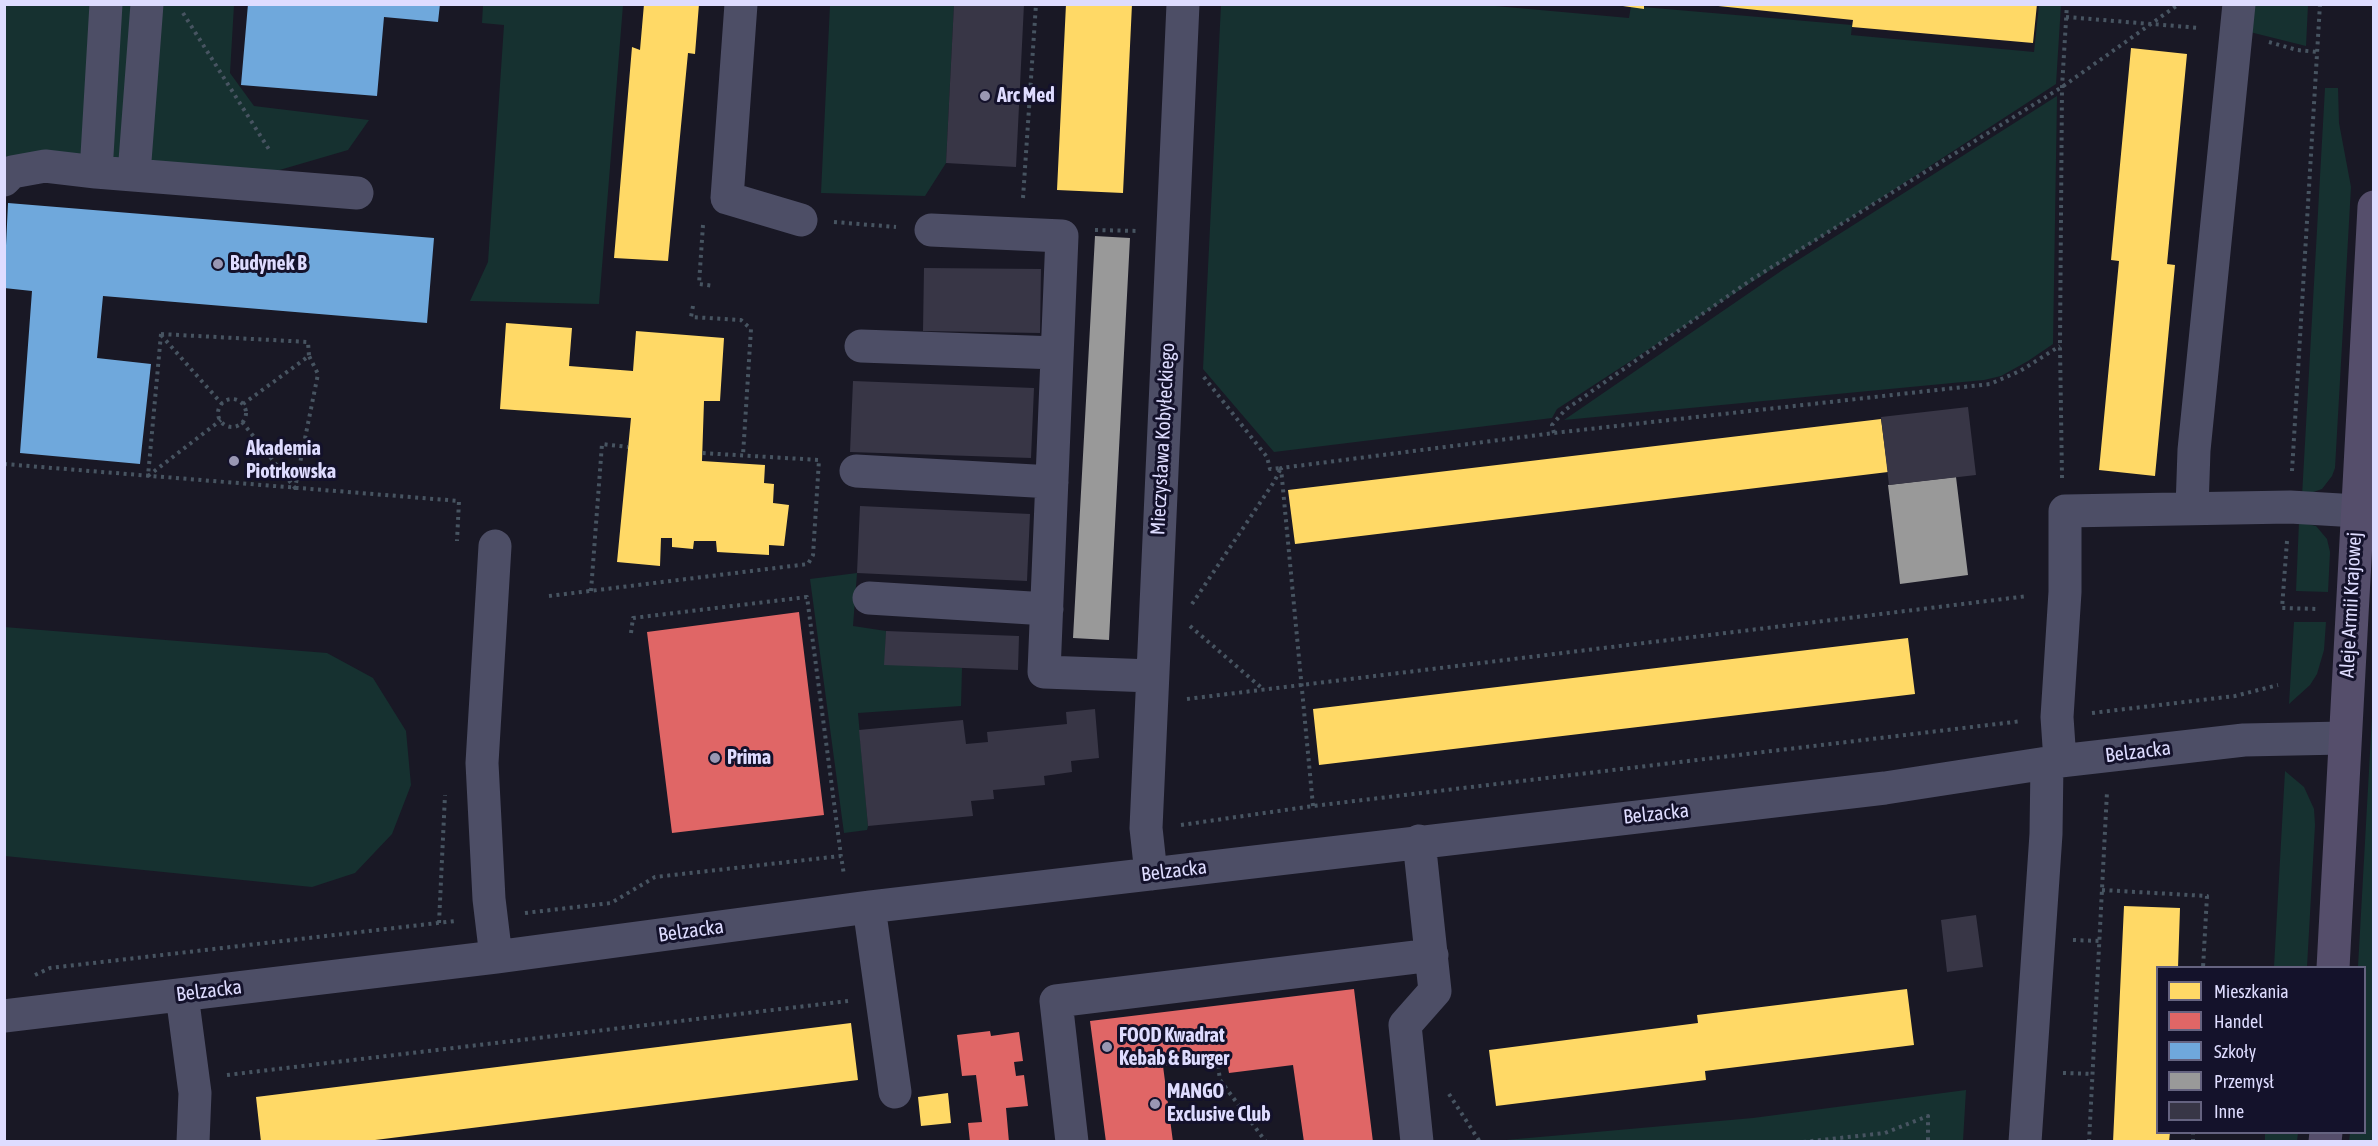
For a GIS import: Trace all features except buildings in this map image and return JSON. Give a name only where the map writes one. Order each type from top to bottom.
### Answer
[{"type":"main road","name":"Aleje Armii Krajowej","points":[[2333,966],[2373,207]]},
{"type":"street","points":[[96,172],[106,4]]},
{"type":"street","points":[[134,174],[147,4]]},
{"type":"street","points":[[741,4],[727,198],[801,220]]},
{"type":"street","name":"Mieczysława Kobyłeckiego","points":[[1151,874],[1146,828],[1183,4]]},
{"type":"street","points":[[2192,508],[2195,439],[2237,18]]},
{"type":"street","points":[[4,180],[12,172],[45,166],[357,193]]},
{"type":"street","points":[[931,230],[1062,236],[1044,672],[1152,676]]},
{"type":"street","points":[[861,346],[1058,354]]},
{"type":"street","points":[[856,471],[1052,482]]},
{"type":"street","points":[[2025,1142],[2065,591],[2065,511],[2290,507],[2357,511]]},
{"type":"street","points":[[495,546],[482,763],[496,957]]},
{"type":"street","points":[[869,598],[1047,609]]},
{"type":"street","name":"Belzacka","points":[[4,1017],[496,957],[869,907],[1885,788],[2053,762],[2265,738],[2344,738]]},
{"type":"street","points":[[1417,1142],[1405,1025],[1435,991],[1419,841]]},
{"type":"street","points":[[869,907],[895,1092]]},
{"type":"street","points":[[1072,1142],[1056,1001],[1431,955]]},
{"type":"street","points":[[182,994],[195,1093],[194,1142]]},
{"type":"path","points":[[178,4],[293,187]]},
{"type":"path","points":[[1021,233],[1036,4]]},
{"type":"path","points":[[2065,511],[2060,455],[2060,345],[2062,87],[2067,4]]},
{"type":"path","points":[[1554,433],[1552,425],[1565,410],[1751,280],[2062,87],[2179,4]]},
{"type":"path","points":[[2282,608],[2320,4]]},
{"type":"path","points":[[2066,17],[2153,23],[2237,18],[2297,50],[2317,52]]},
{"type":"path","points":[[801,220],[931,230]]},
{"type":"path","points":[[1062,236],[1069,230],[1173,231]]},
{"type":"path","points":[[693,306],[691,317],[741,320],[751,329],[743,455]]},
{"type":"path","points":[[161,334],[308,342],[309,356],[318,374],[295,488]]},
{"type":"path","points":[[161,334],[222,404]]},
{"type":"path","points":[[148,476],[161,334]]},
{"type":"path","points":[[1202,375],[1267,457],[1270,469],[1554,433],[1990,384],[2020,371],[2060,345]]},
{"type":"path","points":[[243,404],[309,356]]},
{"type":"path","points":[[230,399],[243,404],[246,412],[242,422],[232,426],[221,420],[219,412],[222,404],[230,399]]},
{"type":"path","points":[[148,476],[221,420]]},
{"type":"path","points":[[242,422],[295,488]]},
{"type":"path","points":[[591,591],[602,444],[628,447]]},
{"type":"path","points":[[549,596],[808,564],[813,555],[819,460],[702,453]]},
{"type":"path","points":[[4,464],[459,501]]},
{"type":"path","points":[[1189,609],[1281,468]]},
{"type":"path","points":[[1281,468],[1313,806]]},
{"type":"path","points":[[1178,700],[1301,687],[2065,591]]},
{"type":"path","points":[[631,633],[633,618],[807,597],[845,880]]},
{"type":"path","points":[[1182,619],[1264,691]]},
{"type":"path","points":[[1146,828],[2235,696],[2278,685]]},
{"type":"path","points":[[2089,1142],[2109,756]]},
{"type":"path","points":[[31,977],[50,968],[611,903],[655,877],[841,856]]},
{"type":"path","points":[[2102,890],[2207,896],[2203,966]]},
{"type":"path","points":[[220,1076],[882,997]]},
{"type":"path","points":[[1217,1058],[1221,1080],[1266,1142]]},
{"type":"path","points":[[1445,1088],[1480,1142]]},
{"type":"path","points":[[1803,1142],[1885,1133],[1928,1116],[1928,1142]]},
{"type":"green space","points":[[1473,4],[1629,18],[1631,6],[1852,25],[1851,35],[2034,52],[2039,5],[2061,5],[2056,84],[1557,409],[1552,418],[1274,452],[1203,369],[1221,5]]},
{"type":"green space","points":[[5,5],[234,5],[230,73],[254,106],[369,120],[348,150],[235,183],[5,177]]},
{"type":"green space","points":[[483,5],[623,5],[599,304],[470,301],[488,262],[504,25],[482,23]]},
{"type":"green space","points":[[830,5],[954,5],[946,163],[925,196],[821,193]]},
{"type":"green space","points":[[2248,5],[2308,5],[2306,46],[2246,31]]},
{"type":"green space","points":[[2325,88],[2338,88],[2339,123],[2351,187],[2335,468],[2322,489],[2302,496]]},
{"type":"green space","points":[[2057,96],[2053,344],[2028,361],[2001,376],[1984,380],[1564,420],[1784,269]]},
{"type":"green space","points":[[2299,522],[2316,526],[2327,539],[2330,552],[2328,592],[2296,591]]},
{"type":"green space","points":[[857,573],[853,626],[886,631],[885,664],[962,668],[961,706],[858,713],[868,826],[867,830],[844,833],[810,579]]},
{"type":"green space","points":[[2294,622],[2326,622],[2324,650],[2317,674],[2310,685],[2289,704]]},
{"type":"green space","points":[[4,627],[327,653],[373,678],[406,731],[411,785],[392,834],[355,873],[312,887],[5,856]]},
{"type":"green space","points":[[2373,699],[2373,1141],[2349,1141],[2350,1134],[2366,1134],[2366,966],[2358,966]]},
{"type":"green space","points":[[2285,771],[2304,787],[2314,809],[2315,825],[2307,966],[2274,966]]},
{"type":"green space","points":[[1966,1090],[1963,1141],[1495,1141],[1753,1118]]},
{"type":"green space","points":[[2265,1134],[2298,1134],[2297,1141],[2265,1141]]},
{"type":"place","name":"Arc Med","points":[[985,96]]},
{"type":"place","name":"Budynek B","points":[[218,264]]},
{"type":"place","name":"Akademia Piotrkowska","points":[[234,461]]},
{"type":"place","name":"Prima","points":[[715,758]]},
{"type":"place","name":"FOOD Kwadrat Kebab & Burger","points":[[1107,1047]]},
{"type":"place","name":"MANGO Exclusive Club","points":[[1155,1104]]}]
